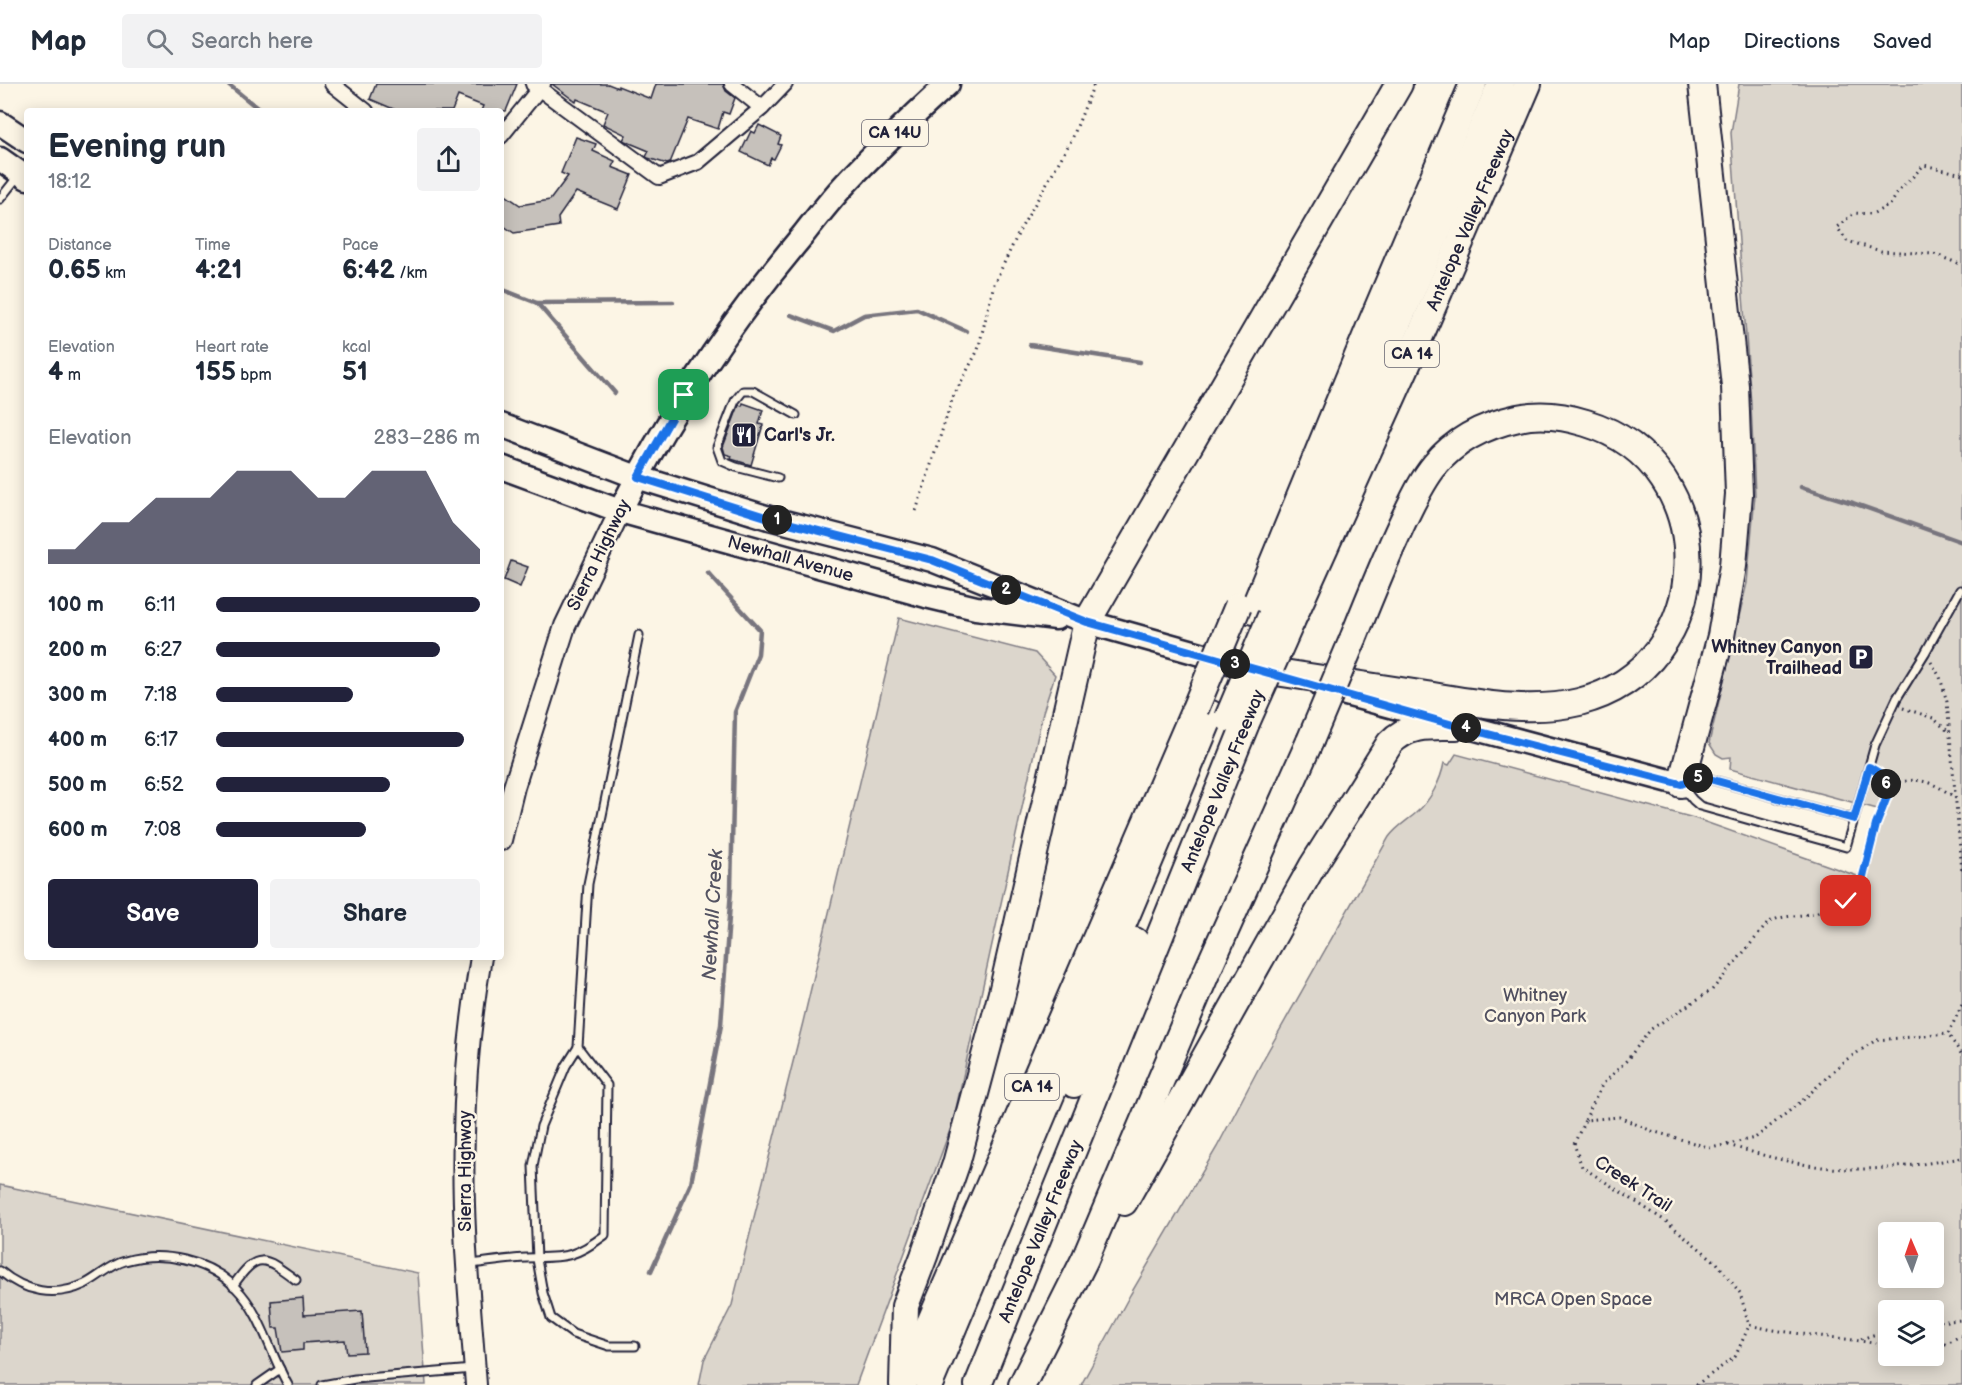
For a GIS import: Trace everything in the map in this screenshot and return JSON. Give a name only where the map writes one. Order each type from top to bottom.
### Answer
[{"type":"highway","points":[[903,1385],[905,1306],[956,1164],[1002,993],[1087,622],[1399,84]]},
{"type":"highway","name":"Antelope Valley Freeway","points":[[903,1385],[1220,716],[1263,614],[1454,84]]},
{"type":"highway","points":[[1263,614],[1372,322],[1473,84]]},
{"type":"highway","points":[[1263,614],[1501,84]]},
{"type":"highway","name":"Antelope Valley Freeway","points":[[978,1385],[1220,716],[1263,614],[1423,329],[1528,84]]},
{"type":"highway","points":[[1681,784],[1721,636],[1733,566],[1739,494],[1734,386],[1702,84]]},
{"type":"highway","points":[[1022,1385],[1085,1259],[1205,976],[1310,741],[1353,639],[1397,534],[1420,486],[1436,464],[1453,447],[1475,432],[1499,423],[1524,417],[1549,416],[1573,419],[1599,427],[1622,439],[1643,455],[1660,475],[1673,496],[1683,521],[1688,545],[1688,571],[1684,596],[1676,621],[1647,663],[1627,680],[1580,702],[1555,706],[1496,705],[1249,668]]},
{"type":"highway","points":[[928,1385],[1180,790],[1220,716]]},
{"type":"highway","points":[[946,1385],[990,1276],[1096,1033],[1220,716]]},
{"type":"highway","points":[[1085,1259],[1119,1212],[1312,867],[1390,743],[1398,735],[1423,725],[1457,726]]},
{"type":"main road","name":"Sierra Highway","points":[[504,828],[514,787],[565,626],[656,441],[715,349],[758,289],[845,184],[948,84]]},
{"type":"main road","points":[[0,123],[24,139]]},
{"type":"main road","points":[[0,159],[24,175]]},
{"type":"main road","name":"Newhall Avenue","points":[[504,426],[638,477],[769,518],[932,560],[1087,622],[1457,726],[1681,784]]},
{"type":"main road","name":"Newhall Avenue","points":[[504,468],[620,511],[976,608],[1087,622]]},
{"type":"main road","name":"Sierra Highway","points":[[476,1377],[467,1264],[464,1125],[471,1018],[481,960]]},
{"type":"street","points":[[332,84],[362,108]]},
{"type":"street","points":[[732,84],[762,108]]},
{"type":"street","points":[[504,132],[539,86],[659,177],[698,162],[762,108],[785,84]]},
{"type":"lane","points":[[0,199],[24,175]]},
{"type":"lane","points":[[778,478],[722,461],[717,447],[735,401],[742,391],[753,391],[796,415]]},
{"type":"lane","points":[[1854,819],[1706,778],[1696,778],[1681,784],[1700,806],[1846,847],[1869,767],[1875,745],[1893,707],[1960,590]]},
{"type":"lane","points":[[635,1346],[609,1346],[573,1334],[551,1318],[543,1293],[537,1259],[534,1166],[541,1126],[566,1066],[578,1047],[588,884],[639,635]]},
{"type":"lane","points":[[467,1264],[526,1258],[557,1259],[585,1250],[605,1235],[607,1085],[578,1047]]},
{"type":"lane","points":[[0,1271],[21,1286],[43,1292],[66,1291],[86,1284],[123,1261],[166,1257],[192,1262],[216,1273],[233,1286],[250,1305],[288,1385]]},
{"type":"lane","points":[[233,1286],[250,1263],[256,1261],[264,1261],[278,1267],[296,1280]]},
{"type":"lane","points":[[256,1385],[280,1369]]},
{"type":"lane","points":[[322,1385],[355,1380],[476,1377]]},
{"type":"path","points":[[916,511],[953,397],[978,350],[994,284],[1020,230],[1072,139],[1094,84]]},
{"type":"path","points":[[1962,174],[1924,165],[1899,191],[1890,205],[1872,214],[1854,213],[1837,227],[1847,241],[1881,251],[1934,254],[1962,265]]},
{"type":"path","points":[[1925,653],[1940,677],[1947,702],[1962,871]]},
{"type":"path","points":[[1893,707],[1933,718],[1951,734]]},
{"type":"path","points":[[1869,767],[1879,773],[1888,787],[1907,780],[1918,780],[1941,787],[1957,799]]},
{"type":"path","name":"Creek Trail","points":[[1749,1326],[1740,1293],[1717,1263],[1667,1222],[1582,1167],[1574,1144],[1602,1085],[1627,1060],[1651,1029],[1712,990],[1768,923],[1775,918],[1829,909],[1846,901],[1860,888],[1876,825],[1888,794],[1888,787]]},
{"type":"path","points":[[1948,1034],[1962,1005]]},
{"type":"path","points":[[1586,1120],[1619,1117],[1652,1131],[1711,1148],[1755,1138],[1802,1101],[1843,1062],[1876,1040],[1948,1034]]},
{"type":"path","points":[[1948,1034],[1962,1054]]},
{"type":"path","points":[[1727,1144],[1771,1158],[1827,1168],[1887,1168],[1962,1158]]},
{"type":"path","points":[[1944,1321],[1962,1320]]},
{"type":"path","points":[[1696,1385],[1735,1357],[1749,1326],[1878,1344]]},
{"type":"path","points":[[1859,1340],[1878,1333]]},
{"type":"path","points":[[1944,1345],[1962,1335]]},
{"type":"green space","name":"Whitney Canyon Park","points":[[1739,84],[1962,84],[1962,1385],[1081,1385],[1130,1295],[1217,1147],[1264,1058],[1389,837],[1426,802],[1438,783],[1444,763],[1449,765],[1456,754],[1694,818],[1860,877],[1881,810],[1730,769],[1731,757],[1723,758],[1716,754],[1709,743],[1747,583],[1755,495],[1751,404],[1731,133]]},
{"type":"green space","points":[[899,618],[1035,653],[1055,675],[1043,712],[953,1122],[856,1385],[699,1385],[704,1360],[732,1305],[803,1022]]},
{"type":"green space","points":[[0,1185],[418,1273],[426,1385],[0,1385]]},
{"type":"building","points":[[376,84],[517,84],[506,111],[504,108],[482,108],[483,106],[458,96],[453,108],[391,108],[370,99]]},
{"type":"building","points":[[552,84],[608,84],[651,99],[656,84],[723,84],[726,91],[735,98],[729,114],[723,112],[718,129],[688,119],[670,163],[667,164],[646,157],[649,151],[623,140],[626,135],[603,124],[608,112],[577,99],[576,102]]},
{"type":"building","points":[[759,125],[781,136],[778,144],[781,145],[768,165],[741,152],[751,131],[755,133]]},
{"type":"building","points":[[576,137],[596,144],[593,151],[615,161],[612,167],[632,175],[618,209],[576,192],[558,218],[559,226],[514,233],[504,226],[504,194],[520,205],[550,200],[568,176],[561,173]]},
{"type":"building","name":"Carl's Jr.","points":[[743,403],[763,410],[759,424],[763,425],[751,465],[731,459],[732,456],[725,454],[723,447],[739,405],[742,406]]},
{"type":"building","points":[[511,561],[528,567],[520,587],[504,580]]},
{"type":"building","points":[[303,1298],[304,1315],[362,1311],[365,1352],[347,1353],[345,1340],[303,1343],[303,1350],[282,1352],[278,1328],[273,1328],[271,1301]]},
{"type":"waterway","name":"Newhall Creek","points":[[228,84],[257,108]]},
{"type":"waterway","name":"Newhall Creek","points":[[504,290],[537,303],[615,393]]},
{"type":"waterway","points":[[537,303],[673,302]]},
{"type":"waterway","points":[[791,315],[834,331],[864,315],[917,309],[966,331]]},
{"type":"waterway","points":[[1030,345],[1140,362]]},
{"type":"waterway","points":[[1801,487],[1962,542]]},
{"type":"waterway","name":"Newhall Creek","points":[[651,1271],[691,1183],[721,1025],[731,890],[735,712],[758,654],[760,630],[708,573]]},
{"type":"place","name":"Carl's Jr.","points":[[744,435]]},
{"type":"place","name":"Whitney Canyon Trailhead","points":[[1861,657]]},
{"type":"route","points":[[684,395],[638,477],[769,518],[932,560],[1087,622],[1457,726],[1681,784],[1700,777],[1706,778],[1854,819],[1869,767],[1879,773],[1885,781],[1888,794],[1876,825],[1860,888],[1846,901]]},
{"type":"park label","name":"MRCA Open Space","points":[[1573,1299]]}]
